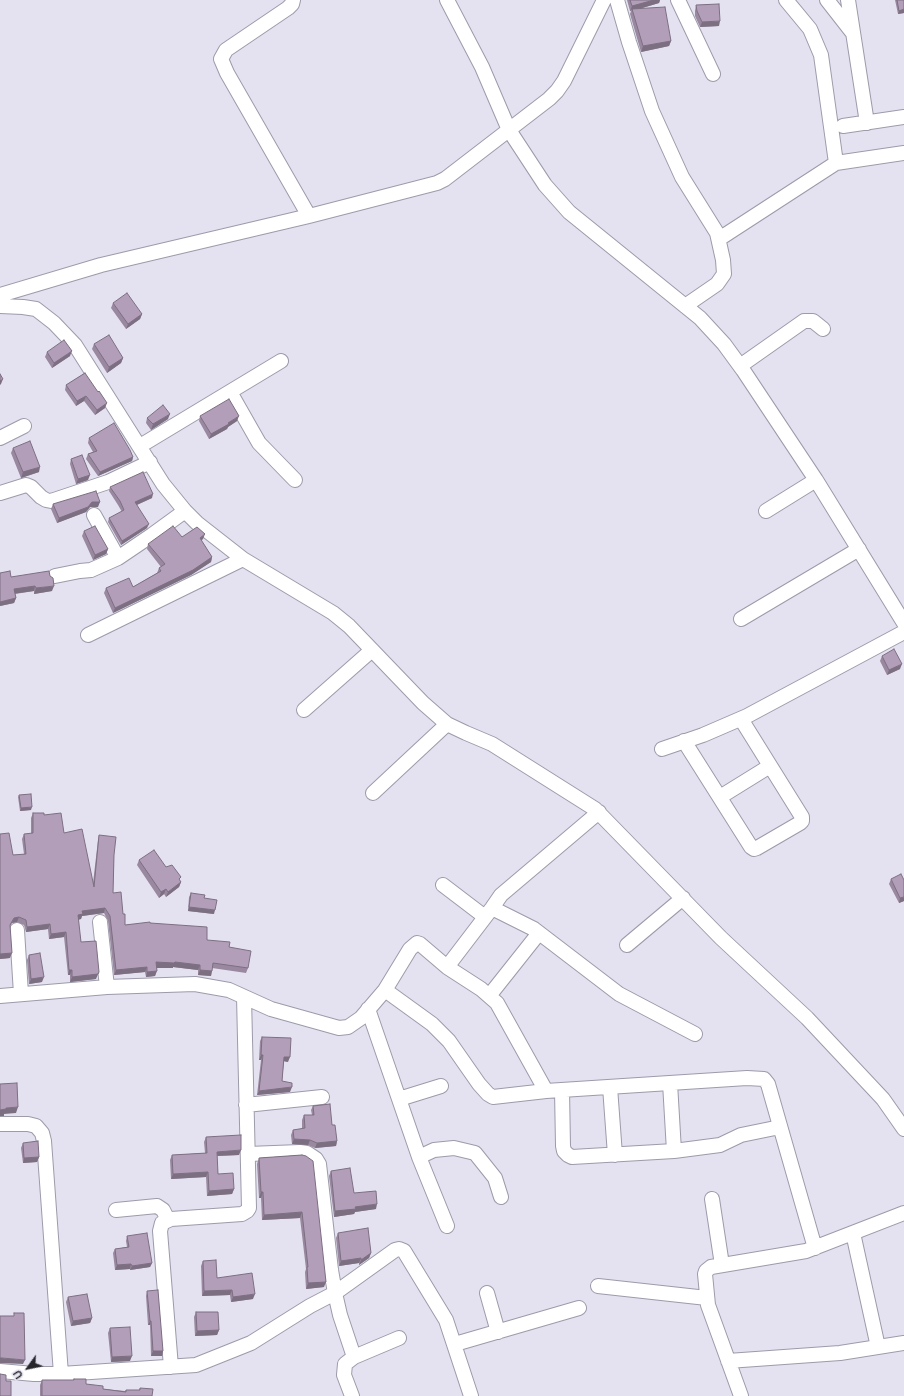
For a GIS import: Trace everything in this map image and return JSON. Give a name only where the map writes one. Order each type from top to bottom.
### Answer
[{"type":"street","points":[[292,0],[292,4],[288,8],[226,50],[221,60],[309,216]]},
{"type":"street","points":[[447,0],[482,67],[509,130],[545,185],[569,212],[700,318],[724,344],[816,480],[904,623]]},
{"type":"street","points":[[0,295],[100,265],[309,216],[437,184],[550,99],[557,91],[604,0]]},
{"type":"street","points":[[617,0],[652,111],[682,177],[717,233],[719,239],[724,274],[717,284],[685,306]]},
{"type":"street","points":[[678,0],[713,74]]},
{"type":"street","points":[[786,0],[810,29],[821,55],[836,163]]},
{"type":"street","points":[[827,0],[853,34]]},
{"type":"street","points":[[848,0],[867,122]]},
{"type":"street","points":[[843,126],[904,117]]},
{"type":"street","points":[[719,239],[836,163],[904,153]]},
{"type":"street","points":[[0,306],[36,309],[54,323],[74,345],[163,484],[197,523],[243,559],[333,613],[349,626],[423,703],[446,724],[492,744],[599,812],[721,938],[807,1018],[883,1099],[904,1129]]},
{"type":"street","points":[[740,366],[804,321],[813,322],[823,329]]},
{"type":"street","points":[[140,446],[281,361]]},
{"type":"street","points":[[230,392],[259,443],[295,480]]},
{"type":"street","points":[[0,438],[24,426]]},
{"type":"street","points":[[0,493],[26,486],[31,487],[46,500],[51,501],[108,482],[150,462]]},
{"type":"street","points":[[766,511],[816,480]]},
{"type":"street","points":[[54,576],[91,570],[118,558],[185,511]]},
{"type":"street","points":[[94,515],[118,558]]},
{"type":"street","points":[[741,618],[859,550]]},
{"type":"street","points":[[88,635],[243,559]]},
{"type":"street","points":[[662,749],[741,719],[904,632]]},
{"type":"street","points":[[304,710],[372,650]]},
{"type":"street","points":[[684,741],[751,847],[754,849],[800,823],[802,817],[741,719]]},
{"type":"street","points":[[373,793],[446,724]]},
{"type":"street","points":[[720,798],[770,766]]},
{"type":"street","points":[[447,967],[501,894],[599,812]]},
{"type":"street","points":[[443,885],[489,912],[534,928],[619,994],[695,1034]]},
{"type":"street","points":[[627,945],[683,898]]},
{"type":"street","points":[[100,922],[107,987]]},
{"type":"street","points":[[17,930],[21,994]]},
{"type":"street","points":[[489,996],[539,933]]},
{"type":"street","points":[[0,996],[107,987],[194,984],[229,990],[271,1009],[339,1028],[348,1027],[354,1023],[385,990],[410,949],[417,943],[497,1003],[546,1091]]},
{"type":"street","points":[[385,990],[432,1024],[449,1041],[479,1084],[488,1094],[493,1097],[546,1091],[747,1078],[764,1079],[768,1084],[815,1248]]},
{"type":"street","points":[[172,1367],[160,1231],[162,1223],[168,1220],[242,1214],[249,1208],[244,997]]},
{"type":"street","points":[[368,1009],[419,1157],[447,1226]]},
{"type":"street","points":[[670,1083],[674,1151]]},
{"type":"street","points":[[399,1099],[441,1086]]},
{"type":"street","points":[[610,1087],[615,1155]]},
{"type":"street","points":[[562,1090],[563,1146],[564,1151],[572,1157],[674,1151],[720,1145],[742,1135],[780,1127]]},
{"type":"street","points":[[246,1105],[322,1098]]},
{"type":"street","points":[[0,1124],[28,1124],[36,1126],[42,1133],[44,1141],[61,1374]]},
{"type":"street","points":[[419,1157],[434,1150],[454,1148],[475,1153],[495,1178],[501,1197]]},
{"type":"street","points":[[248,1154],[300,1152],[307,1153],[316,1158],[319,1164],[335,1293],[340,1315],[354,1357]]},
{"type":"street","points":[[712,1199],[722,1266]]},
{"type":"street","points":[[116,1210],[157,1206],[163,1210],[168,1220]]},
{"type":"street","points":[[741,1396],[710,1312],[707,1298],[706,1271],[711,1267],[806,1251],[904,1213]]},
{"type":"street","points":[[853,1233],[878,1347]]},
{"type":"street","points":[[0,1371],[34,1374],[61,1374],[196,1365],[250,1343],[310,1306],[335,1293],[395,1250],[402,1249],[418,1272],[446,1320],[455,1344],[470,1396]]},
{"type":"street","points":[[598,1286],[707,1298]]},
{"type":"street","points":[[487,1293],[498,1332]]},
{"type":"street","points":[[455,1344],[579,1308]]},
{"type":"street","points":[[352,1396],[344,1375],[345,1364],[354,1357],[399,1338]]},
{"type":"street","points":[[728,1361],[840,1353],[904,1343]]},
{"type":"building","points":[[630,0],[654,0],[632,6]]},
{"type":"building","points":[[897,0],[904,0],[904,9],[899,11]]},
{"type":"building","points":[[719,4],[720,21],[702,22],[696,5]]},
{"type":"building","points":[[665,7],[671,41],[643,46],[632,9]]},
{"type":"building","points":[[127,293],[142,314],[128,324],[113,303]]},
{"type":"building","points":[[109,335],[123,358],[109,367],[94,344]]},
{"type":"building","points":[[64,340],[72,351],[54,363],[47,352]]},
{"type":"building","points":[[85,373],[107,403],[97,410],[86,396],[77,401],[66,385]]},
{"type":"building","points":[[0,374],[3,379],[0,381]]},
{"type":"building","points":[[229,399],[239,416],[228,423],[229,424],[211,434],[200,416]]},
{"type":"building","points":[[163,405],[170,414],[153,424],[147,418]]},
{"type":"building","points":[[114,423],[133,457],[100,472],[88,454],[97,451],[89,438]]},
{"type":"building","points":[[30,441],[40,467],[23,472],[13,448]]},
{"type":"building","points":[[82,455],[90,475],[78,479],[71,459]]},
{"type":"building","points":[[143,472],[153,494],[135,502],[149,524],[122,541],[109,518],[124,510],[120,501],[110,487]]},
{"type":"building","points":[[96,491],[100,502],[92,502],[88,507],[59,518],[53,504]]},
{"type":"building","points":[[95,526],[108,549],[95,555],[84,531]]},
{"type":"building","points":[[173,526],[182,537],[197,527],[205,534],[200,538],[212,557],[193,570],[115,608],[106,588],[129,578],[133,587],[161,571],[159,568],[165,564],[148,544]]},
{"type":"building","points":[[10,571],[11,577],[49,571],[50,576],[53,578],[54,586],[36,588],[35,586],[14,589],[16,598],[0,602],[0,573]]},
{"type":"building","points":[[894,649],[902,664],[889,670],[882,656]]},
{"type":"building","points":[[31,794],[32,807],[21,808],[19,795]]},
{"type":"building","points":[[33,813],[44,813],[44,815],[61,813],[64,833],[82,829],[94,887],[99,835],[116,837],[113,893],[121,892],[123,914],[125,914],[125,925],[150,922],[207,927],[207,940],[230,942],[229,947],[251,951],[248,968],[213,963],[212,971],[200,970],[200,965],[175,962],[156,962],[157,971],[147,972],[147,967],[116,970],[110,916],[105,908],[82,911],[83,914],[78,915],[81,942],[96,941],[98,974],[72,977],[72,970],[69,970],[66,932],[51,934],[50,924],[27,927],[26,920],[19,917],[14,918],[10,925],[12,953],[0,954],[0,834],[9,833],[13,855],[26,854],[24,834],[33,833]]},
{"type":"building","points":[[154,850],[166,867],[172,865],[181,877],[179,879],[181,882],[168,892],[166,889],[161,892],[139,860]]},
{"type":"building","points":[[901,874],[904,880],[904,897],[900,898],[891,879]]},
{"type":"building","points":[[191,893],[205,895],[204,898],[217,900],[215,910],[189,907]]},
{"type":"building","points":[[40,953],[44,977],[31,979],[29,955]]},
{"type":"building","points":[[262,1037],[291,1038],[290,1057],[284,1057],[282,1081],[292,1083],[292,1087],[259,1091],[263,1055],[261,1055]]},
{"type":"building","points":[[17,1083],[18,1107],[0,1110],[0,1084]]},
{"type":"building","points":[[330,1104],[332,1125],[335,1125],[337,1141],[317,1143],[310,1140],[294,1139],[293,1130],[305,1128],[304,1115],[314,1115],[313,1106]]},
{"type":"building","points":[[241,1135],[241,1150],[217,1152],[218,1174],[233,1173],[234,1189],[209,1191],[208,1172],[173,1174],[172,1155],[207,1153],[206,1137]]},
{"type":"building","points":[[38,1141],[39,1157],[24,1158],[23,1143]]},
{"type":"building","points":[[302,1155],[313,1161],[326,1282],[308,1283],[308,1267],[302,1212],[264,1215],[259,1158]]},
{"type":"building","points":[[350,1168],[354,1193],[376,1191],[377,1204],[355,1207],[356,1209],[335,1211],[331,1171]]},
{"type":"building","points":[[368,1228],[371,1253],[361,1260],[361,1258],[341,1261],[338,1233]]},
{"type":"building","points":[[147,1233],[152,1263],[132,1266],[131,1264],[117,1265],[115,1249],[129,1247],[127,1236]]},
{"type":"building","points":[[216,1260],[217,1278],[252,1273],[255,1294],[233,1297],[232,1290],[204,1291],[203,1261]]},
{"type":"building","points":[[158,1290],[163,1351],[153,1351],[147,1291]]},
{"type":"building","points":[[87,1294],[92,1318],[73,1321],[68,1297]]},
{"type":"building","points":[[196,1312],[218,1312],[219,1330],[197,1331]]},
{"type":"building","points":[[14,1313],[24,1313],[25,1360],[0,1358],[0,1316],[14,1316]]},
{"type":"building","points":[[130,1327],[132,1356],[112,1357],[110,1328]]},
{"type":"building","points":[[0,1374],[6,1375],[6,1381],[11,1381],[11,1396],[0,1396]]},
{"type":"building","points":[[86,1379],[86,1384],[103,1386],[103,1389],[126,1392],[126,1390],[140,1390],[140,1388],[153,1389],[152,1396],[42,1396],[42,1380]]}]
